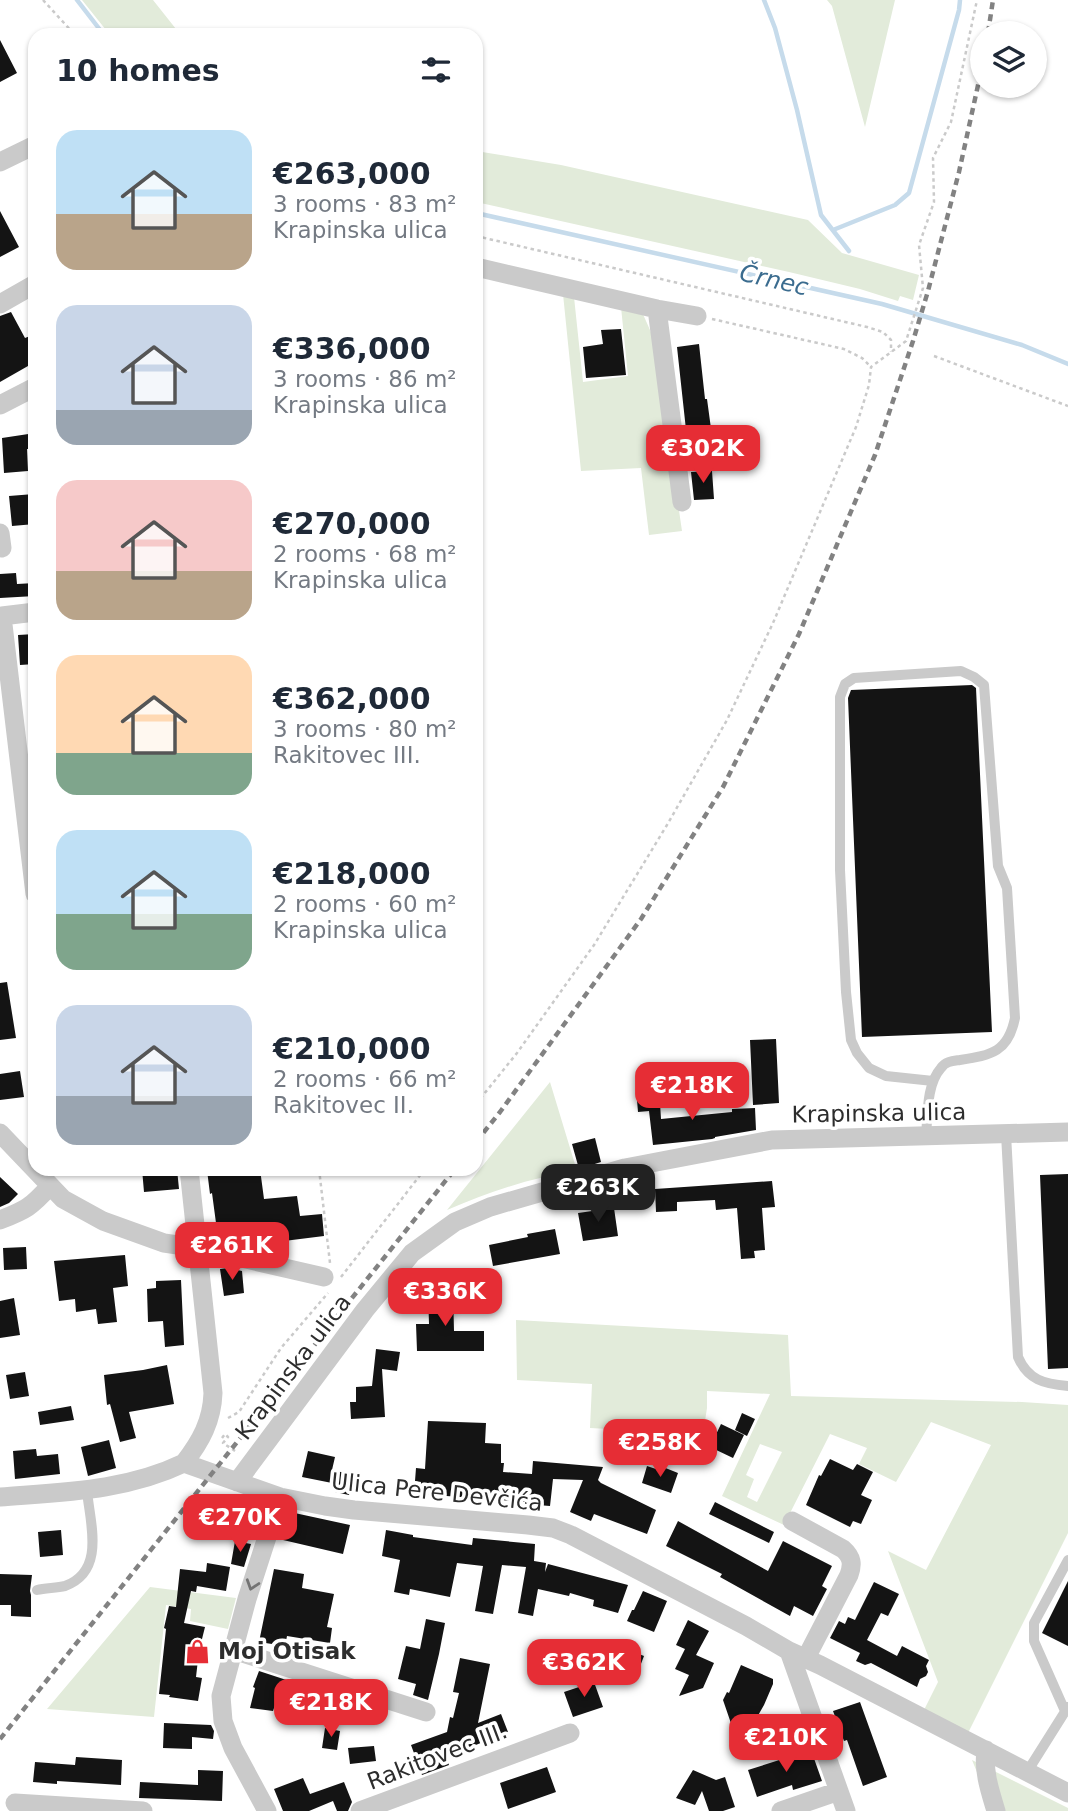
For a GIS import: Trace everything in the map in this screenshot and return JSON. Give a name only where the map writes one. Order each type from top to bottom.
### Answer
[{"type":"street","points":[[0,162],[28,148]]},
{"type":"street","points":[[483,269],[697,316]]},
{"type":"street","points":[[0,304],[28,288]]},
{"type":"street","points":[[657,309],[682,502]]},
{"type":"street","points":[[0,405],[28,391]]},
{"type":"street","points":[[28,613],[1,616],[28,837]]},
{"type":"street","name":"Krapinska ulica","points":[[237,1482],[365,1310],[412,1253],[455,1222],[490,1207],[625,1168],[772,1140],[1068,1132]]},
{"type":"street","points":[[0,1133],[28,1163]]},
{"type":"street","points":[[41,1176],[63,1199],[103,1221],[164,1243],[198,1248],[330,1279]]},
{"type":"street","points":[[0,1494],[86,1491],[137,1480],[184,1463],[197,1446],[213,1435],[213,1393],[190,1176]]},
{"type":"street","points":[[0,1220],[26,1210],[50,1186]]},
{"type":"street","name":"Ulica Pere Devčića","points":[[184,1463],[280,1497],[354,1510],[553,1528],[1068,1793]]},
{"type":"street","points":[[267,1811],[233,1748],[223,1721],[221,1696],[280,1497]]},
{"type":"street","points":[[792,1521],[843,1549],[852,1561],[849,1575],[798,1655],[846,1811]]},
{"type":"street","points":[[233,1650],[426,1712]]},
{"type":"street","name":"Rakitovec III.","points":[[360,1811],[570,1732]]},
{"type":"street","points":[[986,1750],[984,1760],[987,1780],[996,1811]]},
{"type":"street","points":[[781,1811],[839,1791]]},
{"type":"street","points":[[15,1802],[143,1811]]},
{"type":"lane","points":[[926,1136],[933,1081],[940,1069],[947,1062],[968,1059],[1002,1048],[1012,1033],[1015,1018],[1007,888],[998,866],[984,685],[961,671],[854,678],[845,684],[840,697],[840,870],[851,1040],[869,1068],[886,1076],[933,1081]]},
{"type":"lane","points":[[1006,1134],[1018,1357],[1024,1371],[1035,1379],[1053,1385],[1068,1386]]},
{"type":"lane","points":[[37,1590],[64,1586],[79,1577],[88,1567],[93,1553],[93,1537],[86,1491]]},
{"type":"lane","points":[[1027,1772],[1067,1709],[1034,1641],[1034,1622],[1068,1560]]},
{"type":"path","points":[[43,0],[69,28]]},
{"type":"path","points":[[483,1095],[517,1053],[594,945],[727,720],[774,623],[856,427],[869,385],[871,367],[906,341],[923,288],[919,244],[934,202],[933,158],[951,122],[977,0]]},
{"type":"path","points":[[483,238],[867,327],[883,332],[891,340],[891,352]]},
{"type":"path","points":[[697,316],[844,349],[862,358],[871,367]]},
{"type":"path","points":[[934,356],[1068,406]]},
{"type":"path","points":[[320,1176],[330,1279]]},
{"type":"path","points":[[213,1435],[239,1412],[330,1279],[419,1176]]},
{"type":"path","points":[[213,1435],[225,1434],[228,1437],[223,1443],[242,1455]]},
{"type":"green space","points":[[82,0],[153,0],[175,28],[104,28]]},
{"type":"green space","points":[[827,0],[895,0],[865,127],[832,6]]},
{"type":"green space","points":[[483,152],[561,165],[808,220],[842,253],[919,275],[913,300],[900,296],[898,301],[789,272],[483,204]]},
{"type":"green space","points":[[563,294],[574,297],[583,382],[628,376],[621,307],[642,312],[654,339],[682,531],[649,535],[641,468],[581,471]]},
{"type":"green space","points":[[550,1082],[577,1171],[511,1186],[447,1210],[474,1176],[483,1176],[483,1165]]},
{"type":"green space","points":[[516,1320],[788,1335],[791,1396],[1068,1405],[1068,1533],[968,1733],[924,1710],[938,1682],[888,1551],[926,1570],[991,1445],[931,1422],[896,1482],[859,1464],[867,1448],[830,1434],[784,1525],[722,1496],[770,1394],[707,1391],[703,1434],[590,1428],[592,1384],[517,1380]],"holes":[[[760,1444],[782,1452],[757,1502],[747,1497],[754,1479],[746,1475]]]},
{"type":"green space","points":[[150,1587],[236,1598],[228,1629],[190,1621],[191,1609],[166,1605],[154,1717],[47,1709]]},
{"type":"green space","points":[[972,1760],[1068,1808],[1068,1811],[993,1811]]},
{"type":"building","points":[[0,40],[17,73],[0,82]]},
{"type":"building","points":[[0,211],[19,247],[0,257]]},
{"type":"building","points":[[11,312],[25,338],[28,337],[28,366],[0,382],[0,316]]},
{"type":"building","points":[[621,329],[626,375],[586,378],[583,347],[603,344],[601,330]]},
{"type":"building","points":[[699,344],[712,436],[687,439],[677,347]]},
{"type":"building","points":[[28,434],[28,471],[4,473],[2,438]]},
{"type":"building","points":[[712,471],[714,499],[694,500],[691,472]]},
{"type":"building","points":[[28,494],[28,525],[12,526],[9,496]]},
{"type":"building","points":[[16,573],[17,584],[28,583],[28,596],[0,598],[0,574]]},
{"type":"building","points":[[28,634],[28,664],[20,665],[18,635]]},
{"type":"building","points":[[972,685],[976,688],[992,1032],[862,1037],[848,698],[851,690]]},
{"type":"building","points":[[7,982],[16,1038],[0,1040],[0,983]]},
{"type":"building","points":[[776,1039],[779,1103],[753,1105],[750,1040]]},
{"type":"building","points":[[20,1071],[24,1097],[0,1100],[0,1074]]},
{"type":"building","points":[[659,1087],[661,1119],[755,1108],[756,1130],[712,1139],[653,1145],[649,1111],[638,1112],[636,1088]]},
{"type":"building","points":[[595,1138],[601,1162],[579,1169],[572,1144]]},
{"type":"building","points":[[1068,1174],[1068,1368],[1048,1369],[1040,1175]]},
{"type":"building","points":[[143,1176],[178,1176],[179,1189],[144,1192]]},
{"type":"building","points":[[208,1176],[261,1176],[264,1199],[297,1196],[300,1216],[322,1214],[324,1236],[284,1241],[282,1229],[218,1238],[212,1193],[210,1194]]},
{"type":"building","points":[[0,1177],[18,1194],[0,1207]]},
{"type":"building","points":[[772,1181],[775,1207],[762,1208],[765,1250],[754,1251],[755,1258],[741,1259],[737,1208],[716,1210],[715,1200],[677,1202],[677,1211],[656,1212],[655,1189]]},
{"type":"building","points":[[614,1208],[618,1236],[583,1241],[578,1213]]},
{"type":"building","points":[[555,1229],[560,1254],[493,1266],[489,1245]]},
{"type":"building","points":[[26,1247],[27,1269],[4,1270],[3,1248]]},
{"type":"building","points":[[125,1255],[128,1286],[113,1288],[117,1322],[98,1324],[96,1309],[76,1312],[75,1299],[59,1301],[54,1261]]},
{"type":"building","points":[[220,1269],[242,1271],[244,1293],[224,1296]]},
{"type":"building","points":[[181,1280],[184,1345],[165,1347],[163,1321],[148,1322],[147,1289],[156,1288],[156,1281]]},
{"type":"building","points":[[428,1291],[453,1291],[454,1331],[484,1331],[484,1351],[417,1351],[416,1324],[429,1324]]},
{"type":"building","points":[[14,1298],[20,1335],[0,1338],[0,1301]]},
{"type":"building","points":[[376,1349],[400,1352],[397,1371],[382,1369],[385,1417],[351,1419],[350,1402],[356,1402],[356,1387],[372,1386]]},
{"type":"building","points":[[167,1365],[174,1404],[129,1412],[136,1438],[120,1442],[110,1404],[107,1405],[104,1375]]},
{"type":"building","points":[[25,1372],[29,1396],[10,1399],[6,1375]]},
{"type":"building","points":[[71,1406],[74,1420],[40,1425],[38,1412]]},
{"type":"building","points":[[742,1413],[755,1419],[747,1436],[735,1430]]},
{"type":"building","points":[[428,1421],[486,1423],[485,1443],[501,1444],[503,1472],[532,1474],[533,1461],[603,1467],[598,1480],[601,1483],[656,1510],[647,1534],[594,1514],[591,1521],[570,1512],[583,1480],[553,1479],[550,1506],[420,1494],[421,1482],[415,1481],[416,1468],[425,1469]]},
{"type":"building","points":[[721,1424],[744,1435],[733,1458],[710,1447]]},
{"type":"building","points":[[109,1440],[116,1468],[88,1476],[81,1447]]},
{"type":"building","points":[[36,1449],[37,1456],[58,1454],[60,1474],[15,1479],[13,1451]]},
{"type":"building","points":[[308,1451],[335,1457],[332,1470],[354,1475],[349,1495],[335,1492],[337,1484],[302,1477]]},
{"type":"building","points":[[830,1459],[853,1470],[857,1464],[873,1472],[861,1495],[872,1500],[861,1524],[853,1521],[850,1527],[806,1505],[819,1475],[821,1476]]},
{"type":"building","points":[[647,1466],[662,1471],[663,1467],[678,1473],[671,1493],[642,1483]]},
{"type":"building","points":[[715,1502],[774,1532],[769,1543],[709,1514]]},
{"type":"building","points":[[290,1512],[350,1525],[343,1554],[283,1540]]},
{"type":"building","points":[[678,1521],[768,1571],[783,1541],[832,1566],[822,1586],[827,1589],[813,1616],[794,1606],[790,1616],[720,1577],[722,1574],[666,1546]]},
{"type":"building","points":[[61,1530],[63,1555],[40,1557],[38,1532]]},
{"type":"building","points":[[386,1530],[413,1537],[472,1545],[473,1538],[535,1544],[534,1561],[546,1563],[545,1572],[548,1564],[628,1585],[618,1613],[593,1606],[594,1600],[570,1593],[569,1596],[538,1589],[533,1616],[518,1613],[526,1567],[502,1565],[493,1614],[475,1611],[483,1566],[457,1563],[450,1597],[410,1589],[409,1595],[394,1592],[400,1560],[382,1556]]},
{"type":"building","points":[[235,1541],[251,1544],[244,1567],[231,1564]]},
{"type":"building","points":[[207,1563],[230,1567],[226,1591],[197,1586],[196,1592],[191,1591],[184,1623],[205,1627],[196,1677],[202,1678],[198,1701],[159,1694],[164,1628],[169,1606],[176,1607],[180,1569],[206,1572]]},
{"type":"building","points":[[274,1569],[304,1574],[302,1588],[334,1594],[327,1627],[332,1628],[330,1643],[287,1636],[285,1646],[259,1642]]},
{"type":"building","points":[[0,1574],[32,1575],[31,1617],[11,1616],[11,1605],[0,1605]]},
{"type":"building","points":[[1068,1581],[1068,1646],[1042,1633]]},
{"type":"building","points":[[874,1582],[899,1594],[888,1616],[881,1613],[867,1640],[897,1656],[902,1646],[929,1660],[926,1666],[928,1672],[920,1679],[917,1687],[871,1663],[865,1665],[856,1661],[860,1653],[830,1638],[839,1621],[845,1624],[848,1617],[855,1620]]},
{"type":"building","points":[[643,1591],[667,1601],[654,1632],[627,1621]]},
{"type":"building","points":[[426,1619],[445,1623],[428,1700],[413,1695],[416,1684],[398,1679],[406,1646],[420,1649]]},
{"type":"building","points":[[688,1620],[709,1631],[696,1655],[714,1663],[703,1688],[679,1696],[689,1675],[675,1669],[685,1649],[676,1645]]},
{"type":"building","points":[[622,1647],[644,1656],[639,1669],[617,1659]]},
{"type":"building","points":[[460,1658],[490,1664],[478,1723],[501,1714],[508,1732],[446,1757],[449,1765],[422,1775],[411,1745],[447,1732],[459,1693],[453,1692]]},
{"type":"building","points":[[741,1665],[773,1679],[764,1705],[744,1740],[735,1735],[723,1700],[727,1692],[729,1693]]},
{"type":"building","points":[[259,1671],[326,1693],[325,1698],[282,1684],[273,1711],[250,1708]]},
{"type":"building","points":[[594,1682],[603,1707],[573,1717],[564,1692]]},
{"type":"building","points":[[860,1702],[887,1777],[863,1786],[847,1740],[844,1741],[833,1711]]},
{"type":"building","points":[[164,1723],[211,1725],[214,1731],[213,1739],[192,1737],[192,1749],[163,1748]]},
{"type":"building","points":[[325,1728],[340,1731],[337,1750],[322,1748]]},
{"type":"building","points":[[374,1746],[376,1761],[350,1764],[348,1748]]},
{"type":"building","points":[[811,1750],[822,1781],[793,1790],[792,1785],[757,1797],[748,1770]]},
{"type":"building","points":[[76,1757],[122,1760],[121,1785],[33,1782],[35,1762],[75,1765]]},
{"type":"building","points":[[547,1767],[556,1792],[508,1809],[500,1783]]},
{"type":"building","points":[[198,1770],[223,1771],[222,1801],[139,1798],[140,1782],[198,1785]]},
{"type":"building","points":[[693,1770],[716,1780],[725,1777],[735,1807],[723,1811],[709,1811],[702,1791],[695,1805],[676,1798]]},
{"type":"building","points":[[303,1778],[310,1794],[344,1782],[352,1802],[348,1811],[337,1811],[333,1801],[309,1811],[283,1811],[274,1789]]},
{"type":"waterway","name":"Črnec","points":[[77,0],[99,28]]},
{"type":"waterway","points":[[764,0],[775,28],[797,110],[821,215],[849,251]]},
{"type":"waterway","points":[[833,230],[895,205],[909,193],[960,0]]},
{"type":"waterway","name":"Črnec","points":[[483,215],[882,304],[1022,345],[1068,364]]},
{"type":"railway","points":[[990,21],[993,0]]},
{"type":"railway","points":[[483,1133],[641,919],[723,787],[799,634],[875,455],[913,341],[959,172],[975,98]]},
{"type":"railway","points":[[0,1739],[449,1176]]},
{"type":"place","name":"Moj Otisak","points":[[198,1651]]}]
